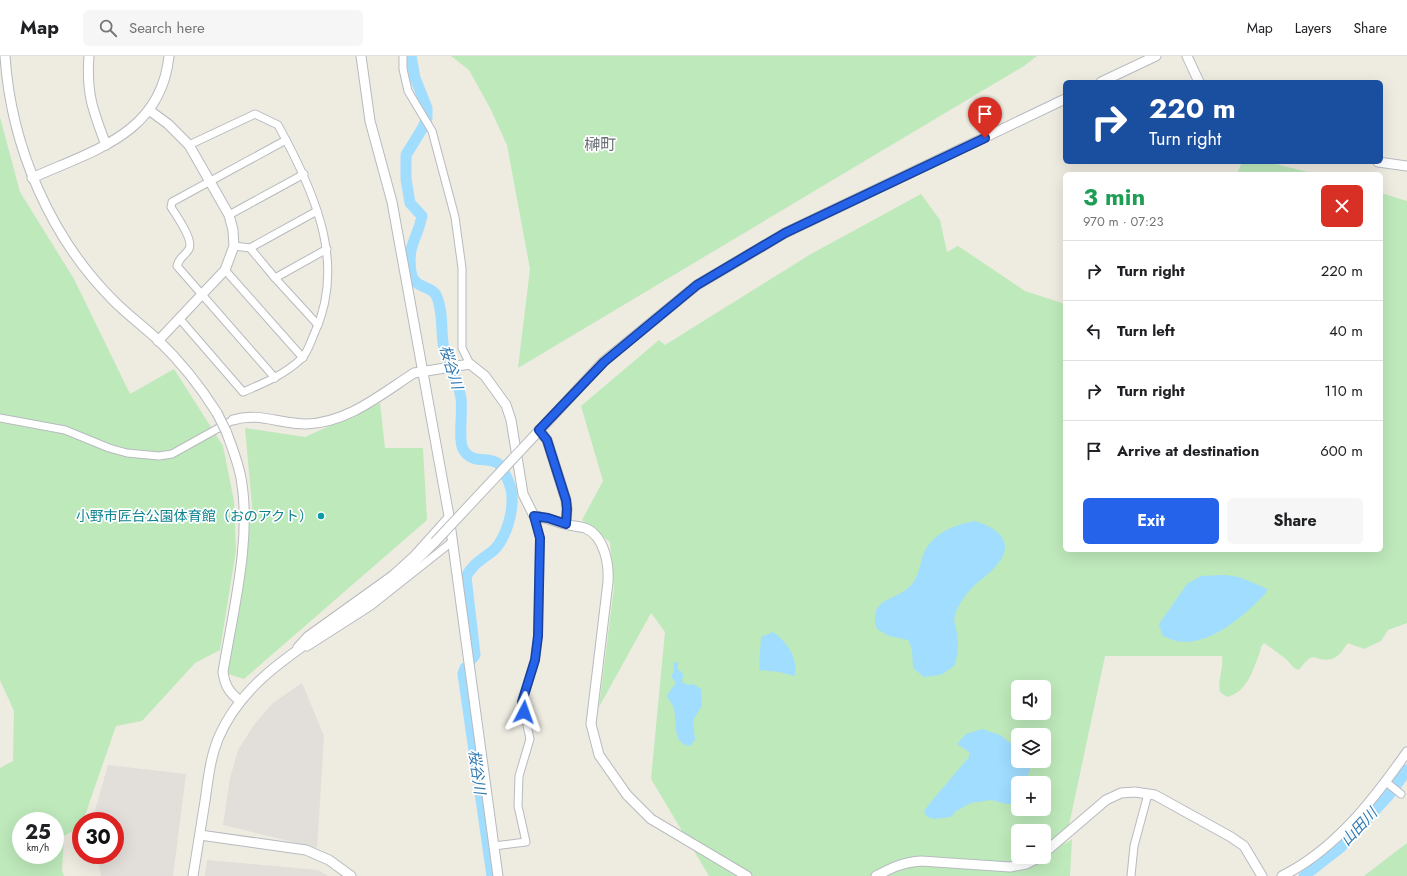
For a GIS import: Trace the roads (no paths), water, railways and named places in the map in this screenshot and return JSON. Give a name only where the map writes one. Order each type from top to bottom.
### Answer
[{"type":"street","points":[[5,56],[7,84],[21,146],[32,178],[67,243],[79,261],[114,302],[158,341],[205,394],[217,412],[226,432],[241,477],[244,498],[245,533],[223,672],[225,684],[230,692],[240,701]]},
{"type":"street","points":[[89,56],[89,91],[91,108],[106,145]]},
{"type":"street","points":[[32,178],[106,145],[132,128],[149,110],[158,96],[165,78],[169,56]]},
{"type":"street","points":[[361,56],[370,121],[392,202],[449,516],[498,876]]},
{"type":"street","points":[[403,56],[403,69],[408,91],[432,131],[455,216],[462,268],[462,348],[470,364],[485,376],[506,405],[511,420],[523,494],[534,516],[540,538],[538,636],[535,660],[522,702],[530,739],[519,776],[518,806],[526,842],[494,846]]},
{"type":"street","points":[[1105,80],[1156,56]]},
{"type":"street","points":[[1187,56],[1198,80]]},
{"type":"street","points":[[193,876],[211,760],[228,719],[240,701],[257,681],[288,657],[378,594],[401,575],[435,542],[604,362],[697,285],[785,233],[1063,100]]},
{"type":"street","points":[[149,110],[168,124],[189,145],[229,215],[233,230],[234,246],[225,270],[158,341]]},
{"type":"street","points":[[179,318],[243,392],[275,378],[303,358],[318,326],[327,286],[327,249],[317,211],[304,174],[278,125],[255,114],[189,145]]},
{"type":"street","points":[[275,378],[177,266],[178,260],[189,249],[190,241],[171,207],[172,202],[286,140]]},
{"type":"street","points":[[1383,163],[1407,166]]},
{"type":"street","points":[[229,215],[304,174]]},
{"type":"street","points":[[234,246],[250,248],[317,211]]},
{"type":"street","points":[[250,248],[318,326]]},
{"type":"street","points":[[275,278],[327,249]]},
{"type":"street","points":[[225,270],[303,358]]},
{"type":"street","points":[[0,418],[65,430],[109,448],[142,456],[172,454],[205,434],[246,415],[283,422],[306,424],[328,421],[355,411],[414,373],[470,364]]},
{"type":"street","points":[[537,432],[547,440],[566,500],[566,524]]},
{"type":"street","points":[[288,657],[307,636],[392,574],[414,555],[449,516]]},
{"type":"street","points":[[534,516],[548,518],[587,529],[594,535],[605,550],[609,566],[591,724],[599,755],[627,795],[651,819],[747,876]]},
{"type":"street","points":[[288,657],[313,644],[371,606],[453,541]]},
{"type":"street","points":[[1282,876],[1310,860],[1329,843],[1386,782],[1407,752]]},
{"type":"street","points":[[1386,782],[1401,794]]},
{"type":"street","points":[[1051,847],[1106,800],[1121,793],[1135,792],[1155,795],[1203,821],[1244,846],[1262,876]]},
{"type":"street","points":[[1131,876],[1134,846],[1148,794]]},
{"type":"street","points":[[200,835],[306,850],[329,860],[351,876]]},
{"type":"street","points":[[876,876],[894,866],[906,862],[921,861],[1010,866],[1026,864]]},
{"type":"water","points":[[975,521],[986,525],[1000,535],[1004,541],[1005,548],[1003,556],[998,564],[970,590],[958,608],[954,617],[958,637],[958,646],[954,666],[941,675],[924,677],[913,668],[912,649],[908,640],[889,636],[877,629],[875,618],[876,611],[880,605],[906,590],[912,584],[918,574],[923,555],[932,541],[944,531],[967,522]]},
{"type":"water","points":[[1225,575],[1239,577],[1263,587],[1267,589],[1266,593],[1232,623],[1218,632],[1204,638],[1190,642],[1176,641],[1162,635],[1159,624],[1187,584],[1201,576]]},
{"type":"water","points":[[773,632],[791,651],[796,669],[795,676],[779,672],[759,670],[761,637]]},
{"type":"water","points":[[674,662],[678,663],[678,669],[683,674],[682,682],[688,685],[693,684],[701,689],[702,706],[693,720],[695,740],[690,746],[680,741],[678,737],[676,732],[673,705],[668,699],[667,695],[676,683],[671,676],[674,671]]},
{"type":"water","points":[[982,729],[1000,735],[1011,744],[1011,768],[1030,768],[1028,776],[1011,776],[1011,804],[991,800],[971,803],[956,811],[951,817],[934,819],[927,817],[924,811],[969,757],[969,752],[957,744],[966,734]]},
{"type":"waterway","name":"桜谷川","points":[[411,56],[415,78],[427,108],[427,118],[406,155],[406,179],[410,203],[422,216],[410,255],[412,277],[418,284],[434,292],[438,300],[441,312],[443,343],[461,398],[461,439],[463,449],[471,457],[496,462],[500,465],[508,481],[512,494],[510,518],[502,539],[494,550],[468,572],[466,577],[475,655],[472,659]]},
{"type":"waterway","name":"桜谷川","points":[[465,668],[463,674],[492,876]]},
{"type":"waterway","name":"山田川","points":[[1304,876],[1340,848],[1389,795],[1407,770]]},
{"type":"place","name":"小野市匠台公園体育館（おのアクト）","points":[[321,516]]},
{"type":"district","name":"榊町","points":[[600,144]]}]
